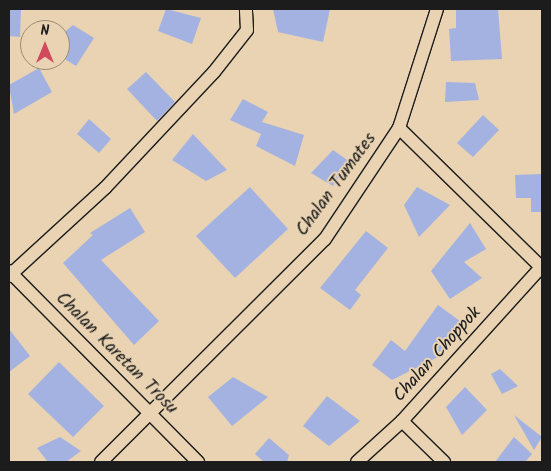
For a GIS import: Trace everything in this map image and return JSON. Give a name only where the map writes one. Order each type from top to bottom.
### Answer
[{"type":"street","points":[[10,274],[105,188],[214,72],[247,30],[246,9]]},
{"type":"street","name":"Chalan Tumates","points":[[101,462],[325,239],[399,128],[438,9]]},
{"type":"street","points":[[399,128],[542,268]]},
{"type":"street","name":"Chalan Choppok","points":[[357,462],[402,421],[542,268]]},
{"type":"street","name":"Chalan Karetan Trosu","points":[[10,274],[198,462]]},
{"type":"street","points":[[402,421],[444,462]]},
{"type":"building","points":[[9,9],[21,9],[20,37],[9,36]]},
{"type":"building","points":[[166,9],[201,18],[192,44],[158,31]]},
{"type":"building","points":[[273,9],[330,9],[323,42],[278,32]]},
{"type":"building","points":[[456,9],[498,9],[502,59],[451,61],[449,29],[456,28]]},
{"type":"building","points":[[73,25],[94,38],[76,66],[70,62],[70,28]]},
{"type":"building","points":[[35,70],[40,70],[52,92],[14,114],[9,85]]},
{"type":"building","points":[[146,72],[175,102],[157,121],[127,89]]},
{"type":"building","points":[[446,82],[475,83],[479,100],[445,102]]},
{"type":"building","points":[[243,99],[268,112],[262,122],[304,135],[295,166],[256,146],[261,134],[230,120]]},
{"type":"building","points":[[483,115],[499,130],[473,157],[457,143]]},
{"type":"building","points":[[89,119],[111,139],[99,153],[77,134]]},
{"type":"building","points":[[193,134],[227,170],[206,181],[172,160]]},
{"type":"building","points":[[333,150],[350,162],[333,186],[311,173]]},
{"type":"building","points":[[542,174],[542,212],[531,212],[531,198],[516,198],[515,175]]},
{"type":"building","points":[[250,187],[288,229],[235,278],[196,236]]},
{"type":"building","points":[[417,187],[450,205],[419,237],[404,205]]},
{"type":"building","points":[[130,208],[145,232],[101,260],[159,321],[134,345],[63,263],[93,235],[90,233]]},
{"type":"building","points":[[470,223],[486,249],[464,262],[482,278],[450,299],[431,271]]},
{"type":"building","points":[[366,231],[388,248],[355,290],[361,295],[350,310],[320,288]]},
{"type":"building","points":[[438,305],[464,324],[440,356],[392,380],[372,365],[391,340],[405,351]]},
{"type":"building","points":[[9,329],[30,356],[9,372]]},
{"type":"building","points":[[59,362],[104,406],[73,437],[28,394]]},
{"type":"building","points":[[500,369],[518,386],[502,394],[491,374]]},
{"type":"building","points":[[233,377],[268,397],[232,426],[208,397]]},
{"type":"building","points":[[465,387],[487,410],[462,435],[446,407]]},
{"type":"building","points":[[327,396],[360,421],[329,446],[303,426]]},
{"type":"building","points":[[514,415],[542,437],[534,450]]},
{"type":"building","points":[[60,437],[81,451],[66,462],[48,462],[37,448]]},
{"type":"building","points":[[514,437],[532,454],[525,462],[495,462]]},
{"type":"building","points":[[269,438],[289,455],[287,462],[264,462],[255,454]]}]
